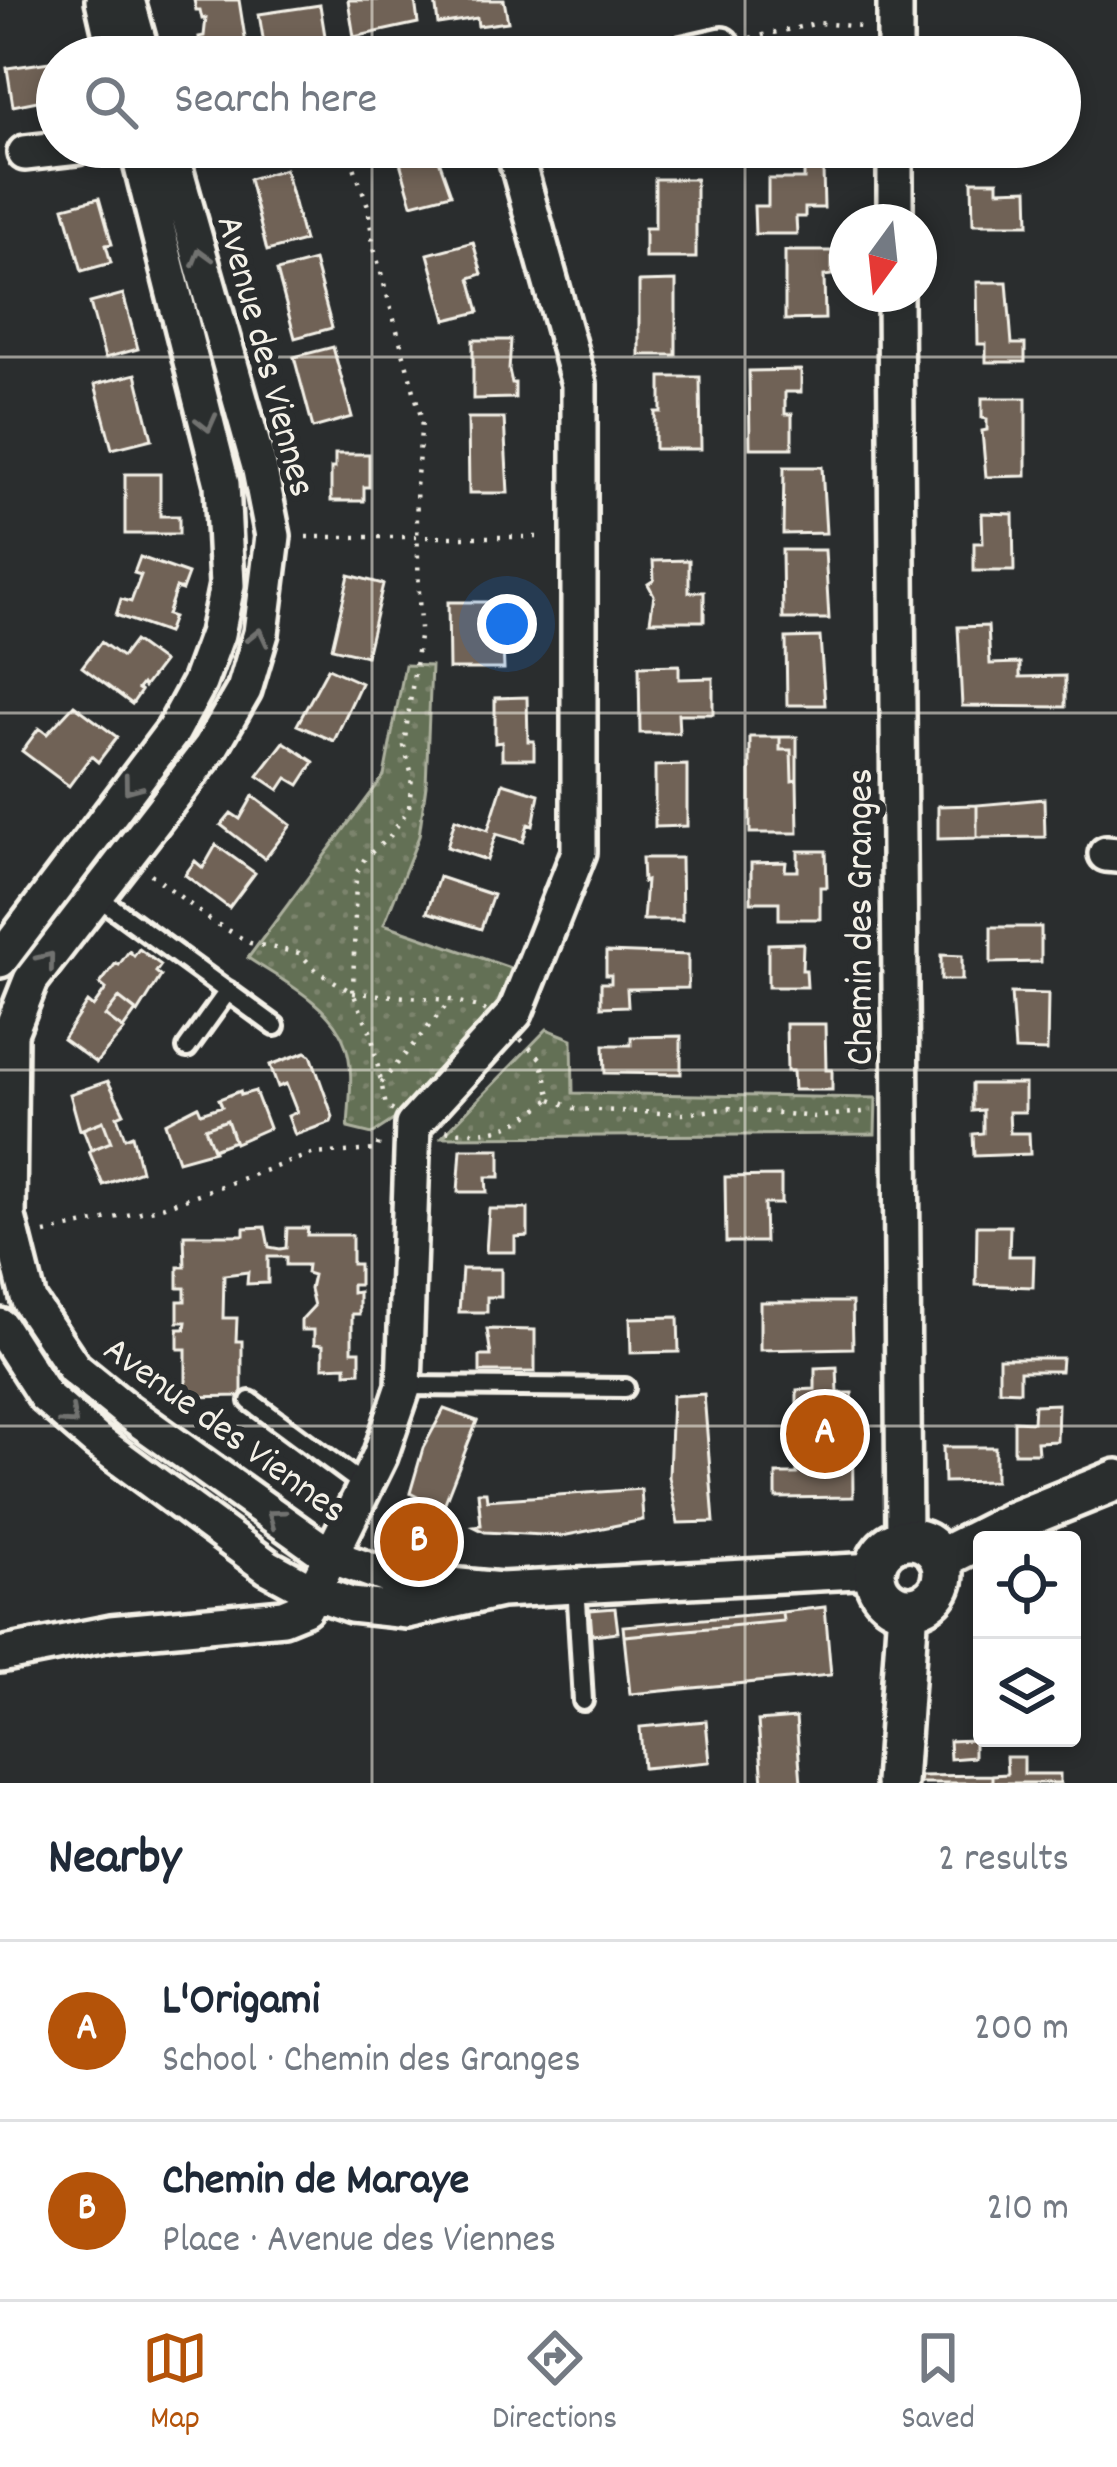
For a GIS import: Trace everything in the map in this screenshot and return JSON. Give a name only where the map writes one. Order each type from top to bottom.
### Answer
[{"type":"street","points":[[103,0],[111,36]]},
{"type":"street","points":[[127,0],[137,36]]},
{"type":"street","points":[[895,0],[895,36]]},
{"type":"street","points":[[25,153],[36,152]]},
{"type":"street","name":"Avenue des Viennes","points":[[0,960],[173,730],[200,683],[227,585],[222,484],[142,168]]},
{"type":"street","name":"Avenue des Viennes","points":[[175,168],[260,470],[272,536],[261,633],[244,690],[107,904],[31,980],[10,1033],[8,1217],[29,1301],[74,1368],[127,1411],[330,1556],[398,1580],[501,1590]]},
{"type":"street","points":[[0,1655],[111,1633],[283,1617],[305,1608],[365,1486],[404,1386],[413,1125],[515,1013],[579,852],[579,384],[519,168]]},
{"type":"street","points":[[895,168],[895,204]]},
{"type":"street","name":"Chemin des Granges","points":[[895,312],[904,1539]]},
{"type":"street","name":"Avenue des Viennes","points":[[0,1326],[45,1396],[77,1425],[268,1567],[351,1605],[407,1611],[501,1590],[875,1570]]},
{"type":"street","points":[[940,1559],[1015,1520],[1117,1480]]},
{"type":"street","points":[[904,1539],[919,1540],[940,1559],[943,1573],[933,1598],[908,1607],[884,1596],[876,1584],[875,1570],[884,1550],[904,1539]]},
{"type":"street","points":[[896,1783],[908,1607]]},
{"type":"lane","points":[[107,904],[275,1026]]},
{"type":"lane","points":[[187,1048],[228,992]]},
{"type":"lane","points":[[404,1386],[625,1388]]},
{"type":"lane","points":[[250,1401],[365,1486]]},
{"type":"lane","points":[[575,1584],[583,1701]]},
{"type":"path","points":[[762,36],[842,22],[869,36]]},
{"type":"path","points":[[107,904],[146,870],[250,944],[299,953],[353,993],[356,874],[409,808],[412,776],[404,746],[420,630],[416,487],[422,419],[354,168]]},
{"type":"path","points":[[272,536],[582,536]]},
{"type":"path","points":[[382,1083],[451,1000]]},
{"type":"path","points":[[551,1099],[576,1109],[683,1114],[729,1108],[815,1118],[900,1108]]},
{"type":"path","points":[[13,1238],[159,1208],[312,1154],[377,1150],[382,1128]]},
{"type":"green space","points":[[405,665],[431,666],[426,785],[419,836],[384,924],[516,970],[507,999],[410,1109],[372,1134],[348,1128],[350,1064],[329,1017],[304,994],[248,958],[384,776]]},
{"type":"green space","points":[[547,1029],[572,1039],[573,1093],[876,1098],[875,1134],[442,1137]]},
{"type":"building","points":[[194,0],[239,0],[245,36],[204,36],[206,18],[196,10]]},
{"type":"building","points":[[348,0],[415,0],[418,23],[354,36]]},
{"type":"building","points":[[435,0],[504,0],[508,22],[478,26],[477,18],[438,24]]},
{"type":"building","points":[[320,5],[325,36],[263,36],[259,14]]},
{"type":"building","points":[[36,64],[36,101],[13,106],[7,68]]},
{"type":"building","points":[[402,168],[442,168],[451,194],[412,204]]},
{"type":"building","points":[[285,169],[304,241],[267,251],[249,179]]},
{"type":"building","points":[[804,169],[823,170],[824,208],[805,208],[805,217],[796,217],[797,234],[755,234],[754,206],[768,206],[768,179],[804,179]]},
{"type":"building","points":[[655,179],[696,179],[696,258],[645,258],[645,228],[655,228]]},
{"type":"building","points":[[972,181],[998,181],[998,190],[1028,189],[1029,224],[973,224]]},
{"type":"building","points":[[99,198],[112,244],[106,245],[111,263],[82,271],[64,207]]},
{"type":"building","points":[[473,242],[482,274],[470,278],[479,312],[446,320],[428,254]]},
{"type":"building","points":[[785,251],[829,251],[825,319],[785,320]]},
{"type":"building","points":[[314,261],[332,328],[295,338],[277,271]]},
{"type":"building","points":[[676,281],[676,355],[639,355],[639,282]]},
{"type":"building","points":[[977,282],[1007,282],[1012,344],[1025,344],[1025,362],[986,362],[986,344],[978,344]]},
{"type":"building","points":[[123,294],[138,349],[105,358],[90,303]]},
{"type":"building","points":[[473,340],[511,340],[509,370],[515,398],[473,399]]},
{"type":"building","points":[[333,347],[352,417],[313,428],[294,357]]},
{"type":"building","points":[[801,370],[801,392],[785,392],[785,414],[792,414],[792,448],[750,448],[749,371]]},
{"type":"building","points":[[136,374],[152,439],[112,449],[95,384]]},
{"type":"building","points":[[661,377],[700,377],[701,449],[655,449]]},
{"type":"building","points":[[982,398],[1026,398],[1026,476],[986,477],[982,431],[987,430],[987,419],[982,418]]},
{"type":"building","points":[[468,418],[504,418],[508,493],[469,493]]},
{"type":"building","points":[[335,454],[369,454],[364,501],[331,501]]},
{"type":"building","points":[[784,467],[822,467],[826,533],[783,534]]},
{"type":"building","points":[[125,474],[160,474],[160,516],[179,516],[179,534],[125,534]]},
{"type":"building","points":[[982,513],[1013,514],[1014,571],[974,571],[974,543],[983,543]]},
{"type":"building","points":[[782,550],[825,550],[829,619],[783,619]]},
{"type":"building","points":[[140,557],[188,574],[182,590],[176,588],[167,633],[116,615],[121,599],[131,602],[141,575],[134,573]]},
{"type":"building","points":[[689,560],[689,592],[704,592],[704,621],[650,621],[654,595],[648,584],[654,580],[653,561]]},
{"type":"building","points":[[349,575],[383,584],[366,656],[332,648]]},
{"type":"building","points":[[448,602],[489,602],[489,647],[503,646],[504,669],[449,669]]},
{"type":"building","points":[[988,626],[990,664],[1020,663],[1020,677],[1065,676],[1065,707],[962,706],[958,627]]},
{"type":"building","points":[[820,637],[825,705],[787,705],[786,638]]},
{"type":"building","points":[[134,641],[163,662],[138,689],[132,704],[82,667],[101,642],[122,657]]},
{"type":"building","points":[[679,665],[679,679],[713,678],[713,714],[678,714],[679,733],[640,733],[639,666]]},
{"type":"building","points":[[328,668],[361,683],[334,741],[297,725]]},
{"type":"building","points":[[527,697],[528,741],[534,741],[534,759],[502,759],[502,742],[495,743],[495,698]]},
{"type":"building","points":[[74,705],[117,737],[98,762],[91,756],[69,786],[22,751],[39,728],[47,734]]},
{"type":"building","points":[[750,737],[780,737],[780,750],[791,750],[798,833],[750,833]]},
{"type":"building","points":[[780,737],[797,737],[797,780],[792,781],[791,750],[780,750]]},
{"type":"building","points":[[284,742],[314,762],[299,785],[287,778],[279,790],[258,776]]},
{"type":"building","points":[[687,765],[687,826],[655,827],[655,766]]},
{"type":"building","points":[[503,783],[539,794],[533,826],[528,824],[523,842],[496,834],[487,860],[447,847],[455,819],[488,830]]},
{"type":"building","points":[[253,796],[291,825],[265,859],[221,825],[231,813],[240,819]]},
{"type":"building","points":[[1044,799],[1045,837],[977,838],[977,805]]},
{"type":"building","points":[[977,805],[977,838],[938,839],[938,806]]},
{"type":"building","points":[[216,845],[255,873],[229,908],[185,875],[195,861],[203,868]]},
{"type":"building","points":[[798,851],[826,851],[827,887],[820,887],[820,919],[779,919],[779,902],[751,902],[751,863],[786,862],[785,871],[798,871]]},
{"type":"building","points":[[642,858],[681,858],[682,920],[643,920],[646,881]]},
{"type":"building","points":[[439,877],[493,895],[481,929],[427,912]]},
{"type":"building","points":[[991,927],[1041,927],[1041,962],[991,963]]},
{"type":"building","points":[[803,943],[807,987],[768,987],[768,944]]},
{"type":"building","points":[[139,949],[161,965],[156,972],[161,976],[138,1013],[119,998],[105,1016],[124,1030],[96,1063],[63,1039],[87,1002],[93,1007],[106,989],[100,984],[116,963]]},
{"type":"building","points":[[606,952],[688,955],[688,988],[627,989],[628,1006],[601,1007],[601,983],[611,983],[611,975],[606,975]]},
{"type":"building","points":[[941,955],[962,956],[962,980],[941,980]]},
{"type":"building","points":[[1011,993],[1048,994],[1047,1051],[1015,1050]]},
{"type":"building","points":[[119,998],[136,1011],[123,1029],[105,1016]]},
{"type":"building","points":[[786,1024],[825,1024],[826,1070],[832,1070],[832,1090],[794,1090],[793,1071],[787,1071]]},
{"type":"building","points":[[681,1036],[681,1074],[605,1073],[604,1045],[631,1045],[631,1037]]},
{"type":"building","points":[[306,1052],[333,1117],[331,1122],[295,1135],[288,1116],[297,1112],[286,1084],[278,1087],[270,1065]]},
{"type":"building","points":[[108,1081],[124,1113],[117,1116],[125,1138],[132,1135],[141,1171],[103,1185],[89,1151],[111,1142],[103,1121],[80,1130],[70,1094]]},
{"type":"building","points":[[972,1084],[1025,1084],[1025,1112],[1009,1112],[1010,1133],[1029,1133],[1030,1154],[974,1156],[973,1134],[983,1133],[983,1110],[972,1111]]},
{"type":"building","points":[[240,1091],[241,1095],[255,1091],[269,1128],[235,1143],[227,1120],[205,1128],[214,1151],[178,1161],[165,1123],[198,1106],[201,1113],[222,1106],[219,1099]]},
{"type":"building","points":[[227,1120],[234,1141],[213,1149],[205,1128]]},
{"type":"building","points":[[103,1121],[111,1142],[91,1150],[83,1129]]},
{"type":"building","points":[[461,1149],[500,1149],[500,1177],[486,1177],[487,1192],[458,1192]]},
{"type":"building","points":[[781,1176],[781,1204],[764,1204],[765,1242],[726,1242],[725,1177]]},
{"type":"building","points":[[489,1209],[528,1209],[528,1236],[515,1237],[515,1252],[486,1252]]},
{"type":"building","points":[[977,1226],[1010,1226],[1009,1256],[1034,1256],[1033,1287],[976,1285]]},
{"type":"building","points":[[265,1227],[269,1247],[280,1249],[286,1248],[287,1228],[308,1228],[307,1235],[352,1235],[352,1264],[359,1264],[359,1285],[352,1285],[352,1293],[359,1292],[359,1314],[352,1314],[352,1351],[360,1351],[360,1372],[346,1373],[346,1366],[323,1367],[323,1345],[314,1344],[314,1330],[301,1330],[301,1320],[314,1306],[313,1275],[306,1273],[307,1265],[286,1265],[286,1257],[268,1257],[268,1283],[247,1284],[248,1272],[224,1275],[223,1318],[237,1318],[236,1341],[242,1341],[242,1396],[186,1397],[186,1349],[178,1349],[178,1329],[185,1329],[186,1322],[178,1322],[178,1301],[185,1301],[185,1288],[178,1288],[178,1267],[185,1267],[184,1235],[244,1235],[244,1228]]},
{"type":"building","points":[[462,1269],[501,1269],[501,1297],[487,1297],[487,1312],[459,1312]]},
{"type":"building","points":[[760,1302],[852,1302],[853,1348],[760,1350]]},
{"type":"building","points":[[678,1317],[679,1352],[631,1353],[630,1318]]},
{"type":"building","points":[[487,1329],[535,1330],[535,1372],[480,1372],[480,1356],[491,1356]]},
{"type":"building","points":[[999,1358],[1062,1358],[1061,1371],[1020,1371],[1020,1391],[999,1390]]},
{"type":"building","points":[[837,1367],[838,1393],[852,1393],[853,1497],[776,1498],[776,1474],[797,1474],[797,1390],[815,1389],[815,1368]]},
{"type":"building","points":[[704,1394],[714,1522],[678,1523],[669,1477],[672,1396]]},
{"type":"building","points":[[1058,1404],[1057,1441],[1037,1442],[1038,1453],[1014,1453],[1014,1421],[1033,1422],[1034,1405]]},
{"type":"building","points":[[444,1409],[477,1421],[442,1510],[410,1493],[423,1448]]},
{"type":"building","points":[[943,1447],[995,1447],[995,1481],[944,1482]]},
{"type":"building","points":[[641,1489],[643,1520],[562,1536],[485,1532],[473,1526],[481,1525],[478,1492],[486,1492],[487,1500]]},
{"type":"building","points":[[825,1607],[831,1675],[630,1694],[624,1636],[783,1621],[782,1612]]},
{"type":"building","points":[[615,1608],[618,1632],[592,1635],[590,1610]]},
{"type":"building","points":[[782,1612],[783,1621],[624,1636],[623,1626]]},
{"type":"building","points":[[796,1718],[801,1783],[763,1783],[758,1721]]},
{"type":"building","points":[[706,1721],[710,1762],[643,1768],[640,1727]]},
{"type":"building","points":[[973,1740],[974,1757],[950,1759],[949,1741]]},
{"type":"building","points":[[1006,1757],[1024,1757],[1024,1774],[1060,1774],[1060,1783],[992,1783],[992,1775],[1007,1774]]},
{"type":"building","points":[[992,1775],[992,1783],[919,1783],[920,1776]]},
{"type":"place","name":"L'Origami","points":[[825,1434]]},
{"type":"place","name":"Chemin de Maraye","points":[[419,1542]]}]
